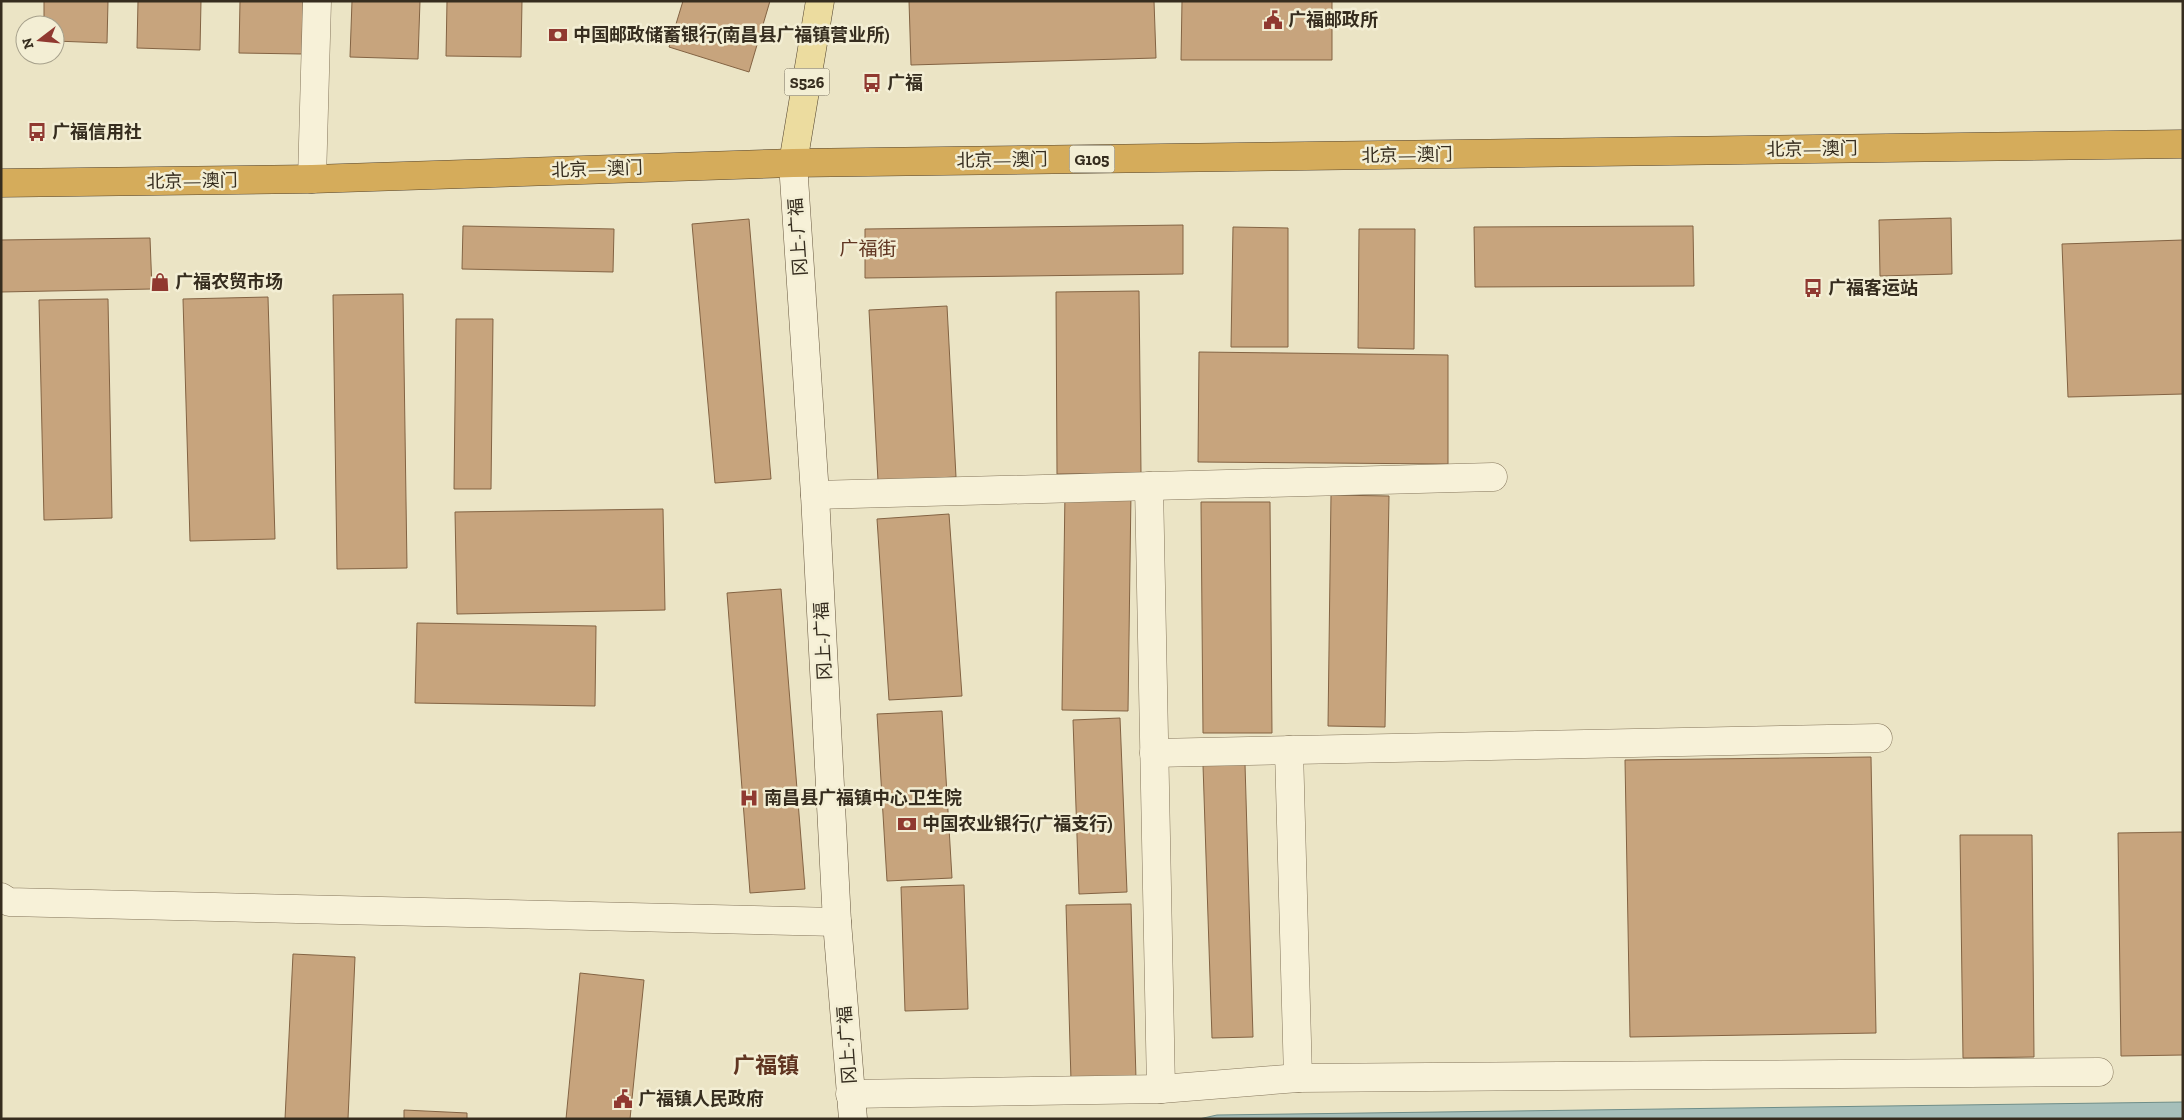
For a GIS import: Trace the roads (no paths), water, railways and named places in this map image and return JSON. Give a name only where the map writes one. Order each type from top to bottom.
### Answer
[{"type":"highway","name":"北京—澳门","points":[[1,183],[312,179],[793,163],[2183,144]]},
{"type":"main road","name":"S526","points":[[793,163],[820,1]]},
{"type":"street","points":[[312,179],[317,1]]},
{"type":"street","name":"冈上-广福","points":[[793,163],[815,494],[837,922],[852,1106]]},
{"type":"street","points":[[815,494],[1493,477]]},
{"type":"street","points":[[1149,486],[1161,1088]]},
{"type":"street","points":[[1154,753],[1878,738]]},
{"type":"street","points":[[1289,750],[1298,1078]]},
{"type":"street","points":[[1,897],[9,902],[837,922]]},
{"type":"street","points":[[852,1106],[1298,1078],[2099,1072]]},
{"type":"water","points":[[2183,1102],[2183,1119],[1199,1119],[1217,1115]]},
{"type":"place","name":"广福邮政所","points":[[1273,20]]},
{"type":"place","name":"中国邮政储蓄银行(南昌县广福镇营业所)","points":[[558,35]]},
{"type":"place","name":"广福","points":[[872,83]]},
{"type":"place","name":"广福信用社","points":[[37,132]]},
{"type":"place","name":"广福农贸市场","points":[[160,282]]},
{"type":"place","name":"广福客运站","points":[[1813,288]]},
{"type":"place","name":"南昌县广福镇中心卫生院","points":[[749,798]]},
{"type":"place","name":"中国农业银行(广福支行)","points":[[907,824]]},
{"type":"place","name":"广福镇人民政府","points":[[623,1099]]},
{"type":"district","name":"广福街","points":[[868,248]]},
{"type":"district","name":"广福镇","points":[[766,1065]]}]
